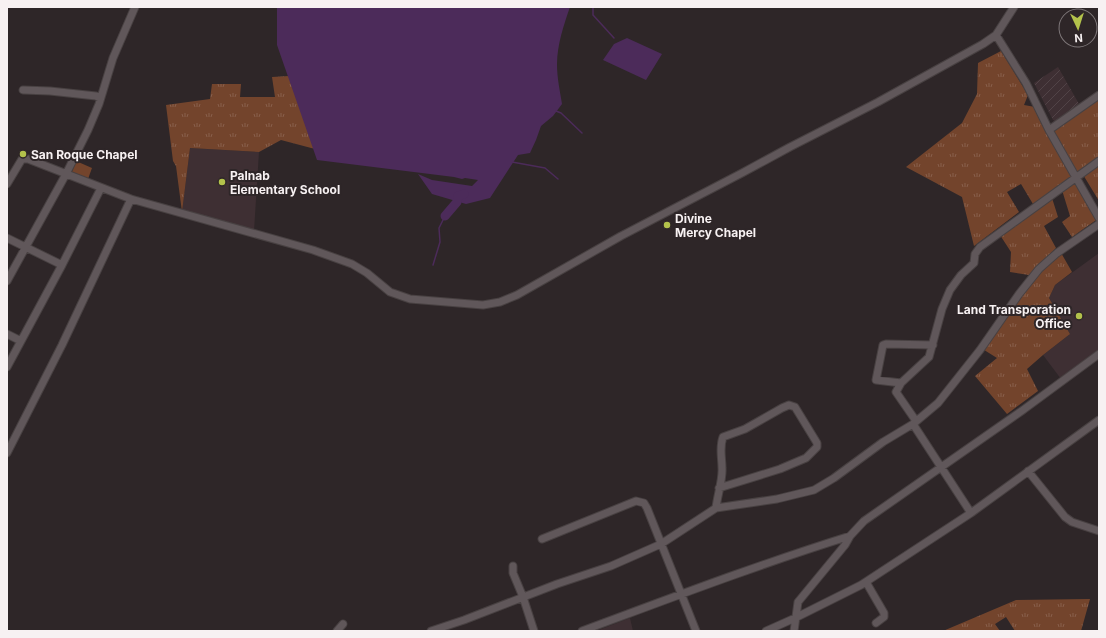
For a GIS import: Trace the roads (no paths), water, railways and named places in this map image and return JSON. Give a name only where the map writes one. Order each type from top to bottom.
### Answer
[{"type":"street","points":[[7,281],[66,174],[88,130],[113,58],[135,7]]},
{"type":"street","points":[[7,184],[22,159],[25,158],[131,199],[320,252],[352,264],[367,273],[390,292],[410,299],[482,305],[500,302],[517,295],[621,236],[885,98],[983,44],[996,35],[1014,7]]},
{"type":"street","points":[[996,35],[1026,83],[1049,130],[1099,218]]},
{"type":"street","points":[[23,90],[50,91],[96,96],[100,98]]},
{"type":"street","points":[[1049,130],[1099,95]]},
{"type":"street","points":[[971,513],[896,392],[901,383],[929,357],[942,309],[950,290],[961,275],[974,264],[975,254],[980,247],[1099,161]]},
{"type":"street","points":[[7,367],[62,265],[101,188]]},
{"type":"street","points":[[7,453],[62,345],[131,199]]},
{"type":"street","points":[[431,631],[464,620],[557,584],[611,566],[661,544],[716,508],[777,499],[814,490],[834,478],[883,442],[914,422],[938,403],[980,350],[1019,294],[1039,270],[1057,253],[1099,224]]},
{"type":"street","points":[[7,238],[62,265]]},
{"type":"street","points":[[7,334],[21,341]]},
{"type":"street","points":[[901,383],[876,380],[883,345],[933,345]]},
{"type":"street","points":[[794,631],[798,602],[845,545],[850,536],[864,521],[1024,410],[1099,354]]},
{"type":"street","points":[[716,508],[719,488],[722,468],[720,445],[723,437],[745,429],[789,405],[795,407],[817,442],[817,447],[806,458],[780,469],[719,488]]},
{"type":"street","points":[[766,631],[866,582],[971,513],[1099,420]]},
{"type":"street","points":[[1028,471],[1065,516],[1072,522],[1099,531]]},
{"type":"street","points":[[542,539],[636,501],[644,503],[696,631]]},
{"type":"street","points":[[582,631],[798,552],[850,536]]},
{"type":"street","points":[[514,566],[513,573],[534,631]]},
{"type":"street","points":[[866,582],[884,613],[884,617],[876,623]]},
{"type":"street","points":[[337,631],[343,624]]},
{"type":"waterway","points":[[593,7],[593,15],[614,38]]},
{"type":"waterway","points":[[556,111],[561,113],[582,133]]},
{"type":"waterway","points":[[512,162],[545,168],[558,179]]},
{"type":"waterway","points":[[445,216],[457,202],[458,196],[464,194]]},
{"type":"waterway","points":[[433,265],[440,242],[439,228],[445,216]]},
{"type":"place","name":"San Roque Chapel","points":[[23,154]]},
{"type":"place","name":"Palnab Elementary School","points":[[222,182]]},
{"type":"place","name":"Divine Mercy Chapel","points":[[667,225]]},
{"type":"place","name":"Land Transporation Office","points":[[1079,316]]}]
